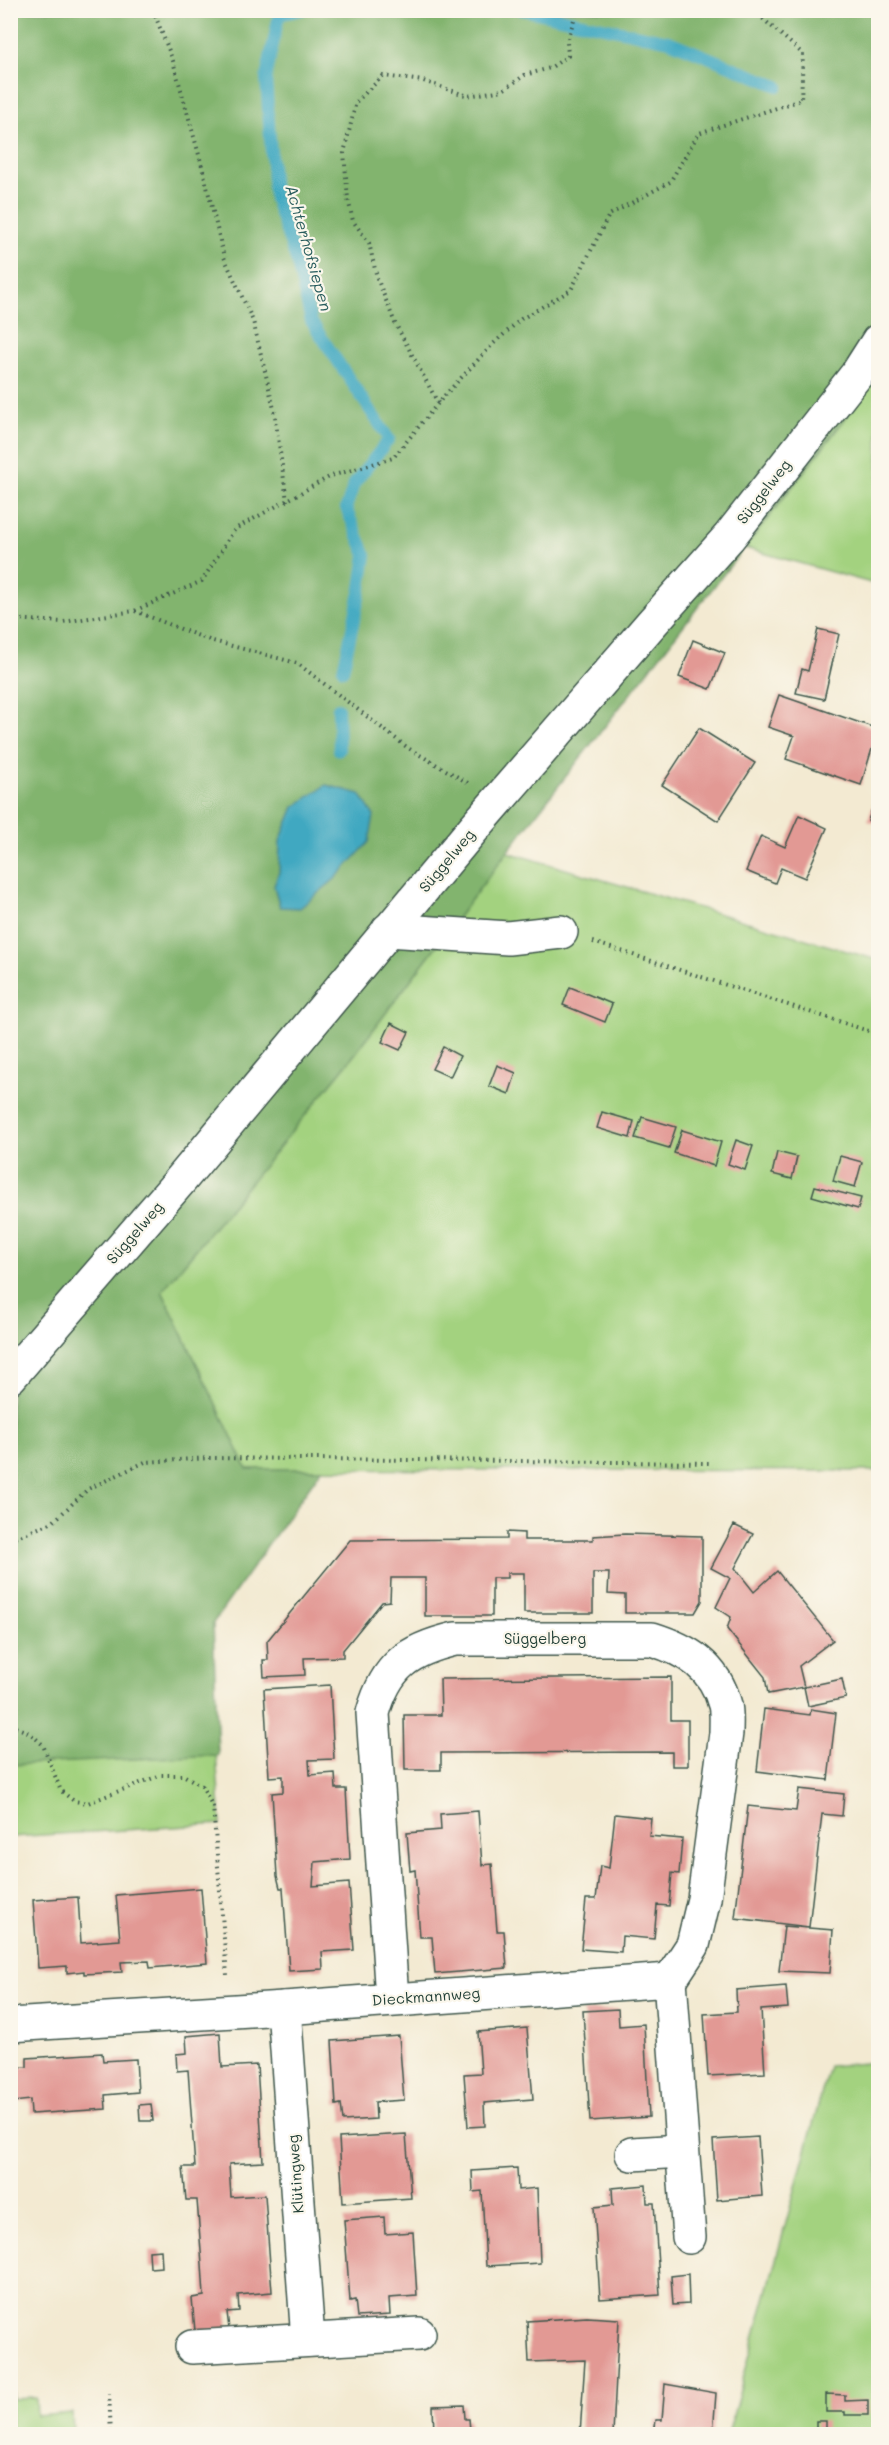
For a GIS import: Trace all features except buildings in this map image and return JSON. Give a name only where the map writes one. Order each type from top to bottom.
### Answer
[{"type":"street","name":"Süggelweg","points":[[10,1377],[178,1182],[388,930],[651,624],[729,537],[857,374],[879,341]]},
{"type":"street","points":[[388,930],[508,939],[561,932]]},
{"type":"street","name":"Süggelberg","points":[[392,1999],[373,1713],[379,1689],[392,1671],[408,1656],[429,1645],[455,1639],[652,1639],[677,1647],[698,1659],[714,1681],[725,1705],[726,1733],[704,1899],[693,1945],[670,1980]]},
{"type":"street","points":[[670,1980],[689,2237]]},
{"type":"street","name":"Dieckmannweg","points":[[10,2025],[670,1980]]},
{"type":"street","name":"Klütingweg","points":[[284,2008],[308,2340]]},
{"type":"street","points":[[632,2154],[682,2151]]},
{"type":"street","points":[[192,2347],[419,2334]]},
{"type":"path","points":[[153,10],[173,61],[224,257],[253,321],[274,409],[287,501]]},
{"type":"path","points":[[438,404],[395,323],[377,278],[369,243],[353,221],[348,199],[344,153],[356,102],[383,76],[423,81],[468,96],[503,90],[525,75],[550,68],[568,56],[567,42],[577,10]]},
{"type":"path","points":[[10,619],[63,622],[134,611],[202,581],[235,529],[331,476],[393,458],[493,344],[521,319],[571,290],[609,215],[670,182],[699,133],[801,100],[803,54],[753,10]]},
{"type":"path","points":[[134,611],[209,640],[297,663],[408,748],[451,771],[485,794],[501,798]]},
{"type":"path","points":[[561,932],[879,1034]]},
{"type":"path","points":[[10,1540],[53,1522],[88,1489],[146,1462],[210,1458],[713,1463]]},
{"type":"path","points":[[10,1725],[30,1733],[43,1745],[62,1791],[74,1801],[87,1803],[161,1775],[183,1775],[202,1786],[213,1807],[230,2011]]},
{"type":"path","points":[[109,2392],[111,2434]]},
{"type":"green space","points":[[10,11],[878,11],[878,376],[507,852],[355,1054],[162,1291],[247,1469],[322,1469],[213,1623],[218,1755],[11,1765]]},
{"type":"green space","points":[[876,379],[878,380],[878,585],[745,548]]},
{"type":"green space","points":[[507,852],[878,960],[878,1471],[247,1469],[162,1291],[355,1054]]},
{"type":"green space","points":[[11,1709],[216,1753],[221,1824],[11,1837]]},
{"type":"green space","points":[[878,2062],[878,2434],[728,2434],[829,2066]]},
{"type":"green space","points":[[11,2360],[13,2399],[36,2398],[37,2416],[72,2413],[73,2434],[11,2434]]},
{"type":"water","points":[[326,785],[360,794],[374,816],[369,842],[335,879],[300,908],[280,907],[274,886],[279,872],[280,841],[294,807]]},
{"type":"waterway","name":"Achterhofsiepen","points":[[277,10],[279,15],[266,78],[274,197],[297,263],[311,321],[389,439],[354,484],[346,508],[366,555],[343,670]]},
{"type":"waterway","points":[[279,15],[301,10]]},
{"type":"waterway","points":[[522,10],[669,41],[778,86]]},
{"type":"waterway","name":"Achterhofsiepen","points":[[338,708],[339,750]]}]
